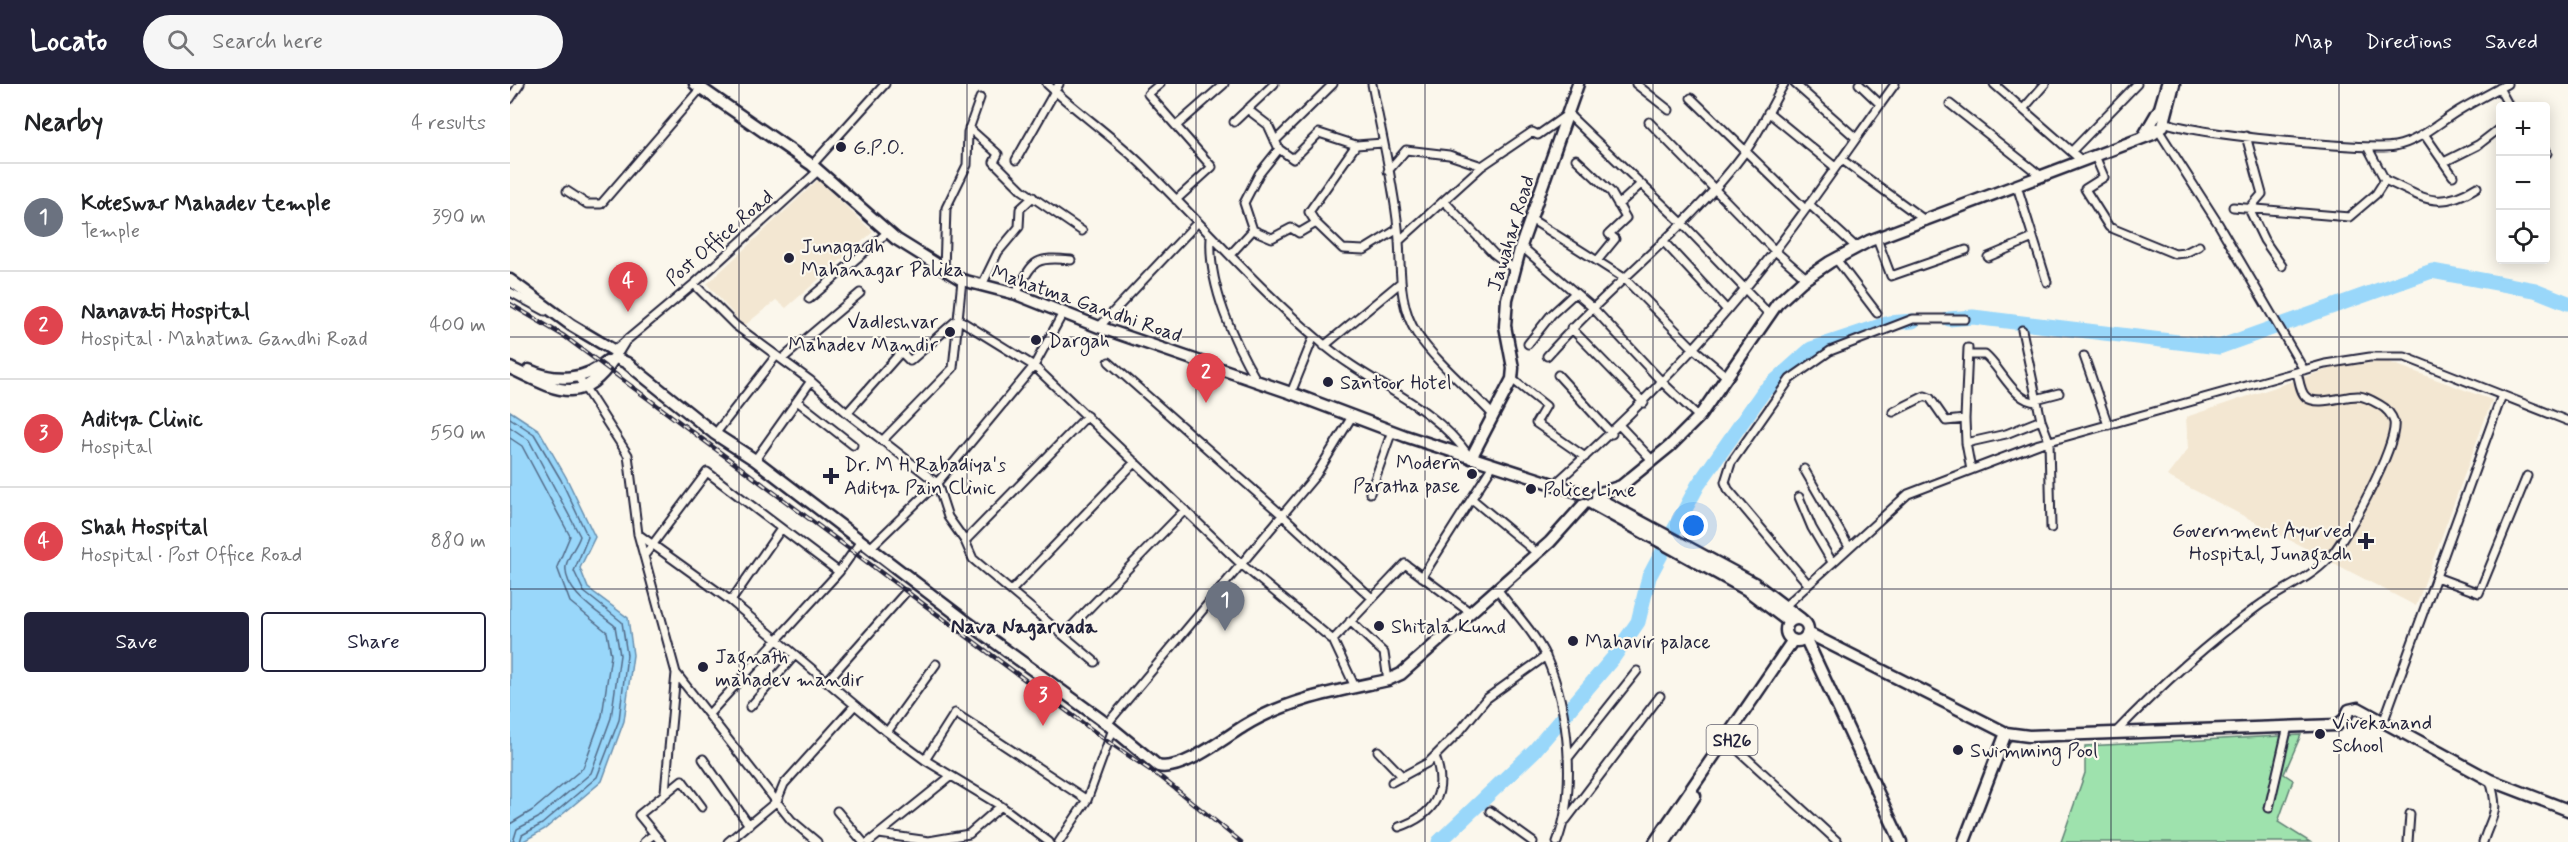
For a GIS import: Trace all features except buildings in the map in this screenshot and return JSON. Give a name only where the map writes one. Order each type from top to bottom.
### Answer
[{"type":"main road","name":"Jawahar Road","points":[[1512,379],[1513,368],[1504,312],[1521,246],[1578,84]]},
{"type":"main road","points":[[2158,123],[2167,84]]},
{"type":"main road","points":[[510,280],[627,363],[715,434],[755,460],[1110,726],[1158,766],[1166,768],[1185,761],[1272,709],[1388,680],[1401,674],[1537,554],[1590,499],[1621,486],[1653,461],[1700,417],[1769,314],[1806,278],[1836,259],[1877,239],[2143,137],[2158,123],[2174,84]]},
{"type":"main road","name":"Mahatma Gandhi Road","points":[[698,86],[815,168],[888,232],[944,271],[962,280],[1016,294],[1099,327],[1353,415],[1392,431],[1555,484],[1636,523],[1751,587],[1782,609],[1801,619]]},
{"type":"main road","points":[[510,361],[536,373],[563,378],[578,377],[597,369],[614,355]]},
{"type":"main road","points":[[510,368],[556,388],[584,390],[600,379],[614,355]]},
{"type":"main road","points":[[1471,458],[1512,379]]},
{"type":"main road","name":"Mahatma Gandhi Road","points":[[1782,609],[1789,622]]},
{"type":"main road","points":[[1900,842],[1802,638],[1807,625],[1801,619],[1789,622],[1787,634],[1802,638],[2006,733],[2029,736],[2115,734],[2337,724],[2345,719],[2353,708],[2490,780],[2568,810]]},
{"type":"main road","name":"SH26","points":[[1655,842],[1802,638]]},
{"type":"main road","points":[[1964,842],[2006,733]]},
{"type":"main road","name":"SH26","points":[[1665,842],[1728,741]]},
{"type":"street","points":[[510,99],[520,84]]},
{"type":"street","name":"Post Office Road","points":[[614,355],[627,339],[694,284],[815,168],[885,84]]},
{"type":"street","points":[[1047,84],[1139,162],[1211,238],[1324,346],[1414,403],[1455,436],[1471,458]]},
{"type":"street","points":[[1016,160],[1059,84]]},
{"type":"street","points":[[1160,84],[1148,94],[1212,167],[1176,200]]},
{"type":"street","points":[[1176,126],[1224,84]]},
{"type":"street","points":[[1234,122],[1265,87],[1274,84]]},
{"type":"street","points":[[1275,141],[1333,84]]},
{"type":"street","points":[[1372,84],[1398,229],[1400,284],[1406,309],[1417,335],[1492,414]]},
{"type":"street","points":[[1636,84],[1669,110]]},
{"type":"street","points":[[1547,356],[1571,328],[1682,223],[1746,151],[1784,84]]},
{"type":"street","points":[[1795,84],[1856,138]]},
{"type":"street","points":[[1859,84],[1880,104]]},
{"type":"street","points":[[1555,484],[1644,403],[1727,310],[1807,207],[1894,84]]},
{"type":"street","points":[[1995,84],[2082,161]]},
{"type":"street","points":[[2024,108],[2045,84]]},
{"type":"street","points":[[2158,123],[2246,136],[2368,148],[2394,146],[2424,134],[2495,88],[2507,84]]},
{"type":"street","points":[[567,191],[587,204],[601,204],[698,86]]},
{"type":"street","points":[[2072,151],[2133,86]]},
{"type":"street","points":[[2495,88],[2506,102]]},
{"type":"street","points":[[944,271],[946,208],[967,165],[969,128],[980,98]]},
{"type":"street","points":[[1691,98],[1807,207],[1857,248]]},
{"type":"street","points":[[1950,104],[2041,176]]},
{"type":"street","points":[[1247,109],[1268,125],[1279,149],[1293,159],[1319,134],[1356,145],[1383,143]]},
{"type":"street","points":[[1768,112],[1835,167]]},
{"type":"street","points":[[1399,241],[1482,166],[1532,132],[1538,135],[1568,114],[1682,223],[1769,314]]},
{"type":"street","points":[[1649,122],[1715,186],[1774,250],[1806,278]]},
{"type":"street","points":[[2115,734],[2172,674],[2258,606],[2326,561],[2340,547],[2365,501],[2394,434],[2391,415],[2385,407],[2366,397],[2350,396],[2314,401],[2303,394],[2300,371],[2219,225],[2158,123]]},
{"type":"street","points":[[969,128],[998,153],[994,162],[1033,197],[1082,231]]},
{"type":"street","points":[[2444,162],[2478,145],[2496,131]]},
{"type":"street","points":[[2424,134],[2453,176]]},
{"type":"street","points":[[2246,136],[2262,194],[2250,209]]},
{"type":"street","points":[[1356,145],[1309,212],[1316,223],[1343,249],[1364,250],[1398,229]]},
{"type":"street","points":[[2368,148],[2385,180],[2439,202],[2456,200],[2477,187]]},
{"type":"street","points":[[1252,231],[1244,203],[1259,174],[1279,149]]},
{"type":"street","points":[[1388,171],[1406,150],[1449,155],[1482,166]]},
{"type":"street","points":[[2095,156],[2104,177],[2085,189],[2109,227],[2175,254],[2185,253],[2199,246]]},
{"type":"street","points":[[1576,159],[1611,192],[1626,218],[1609,234],[1615,239],[1597,261]]},
{"type":"street","points":[[1841,159],[1926,221]]},
{"type":"street","points":[[2233,207],[2349,217],[2376,195],[2385,180]]},
{"type":"street","points":[[1618,205],[1641,184]]},
{"type":"street","points":[[2017,186],[2047,282]]},
{"type":"street","points":[[982,285],[998,252],[1019,227],[1020,209],[1033,197]]},
{"type":"street","points":[[1444,201],[1493,253],[1514,268]]},
{"type":"street","points":[[2250,209],[2264,240],[2282,266]]},
{"type":"street","points":[[1531,219],[1624,278],[1693,348],[1726,376]]},
{"type":"street","points":[[1099,327],[1197,223]]},
{"type":"street","points":[[1252,231],[1272,238],[1291,228],[1299,232],[1316,223]]},
{"type":"street","points":[[1230,255],[1252,231]]},
{"type":"street","points":[[809,298],[888,232]]},
{"type":"street","points":[[1211,238],[1210,261],[1222,302],[1238,350],[1259,383]]},
{"type":"street","points":[[1988,257],[2033,238]]},
{"type":"street","points":[[1877,239],[1891,276],[1966,250]]},
{"type":"street","points":[[1663,241],[1727,310]]},
{"type":"street","points":[[1521,246],[1593,308],[1662,382],[1700,417]]},
{"type":"street","points":[[1016,294],[1030,267],[1044,257],[1071,260]]},
{"type":"street","points":[[1836,259],[1877,313]]},
{"type":"street","points":[[882,441],[953,368],[962,280]]},
{"type":"street","points":[[694,284],[735,325],[811,381],[847,413],[936,483],[948,517],[965,542],[973,559],[1095,662]]},
{"type":"street","points":[[1324,346],[1400,284]]},
{"type":"street","points":[[510,292],[571,325]]},
{"type":"street","points":[[715,434],[779,358],[860,292]]},
{"type":"street","points":[[1528,344],[1551,315],[1575,293]]},
{"type":"street","points":[[709,714],[776,638],[866,544],[936,483],[1034,366],[1063,313]]},
{"type":"street","points":[[958,319],[1034,366],[1241,564],[1333,640],[1355,687]]},
{"type":"street","points":[[847,413],[901,352],[910,361],[958,319]]},
{"type":"street","points":[[1808,584],[1728,489],[1726,478],[1736,455],[1790,378],[1830,351],[1913,319],[1965,319]]},
{"type":"street","points":[[1571,328],[1644,403]]},
{"type":"street","points":[[2022,330],[2041,420],[2049,441],[2051,528]]},
{"type":"street","points":[[1291,393],[1314,336]]},
{"type":"street","points":[[1971,470],[1966,443],[1965,418],[1968,352],[1985,355],[2021,395],[2031,402],[2059,393]]},
{"type":"street","points":[[2084,356],[2108,425]]},
{"type":"street","points":[[1782,609],[1908,494],[2049,441],[2300,371],[2370,357],[2405,357],[2422,361],[2568,421]]},
{"type":"street","points":[[1109,362],[1282,514],[1372,598]]},
{"type":"street","points":[[1558,375],[1612,434]]},
{"type":"street","points":[[578,377],[584,390],[628,455],[638,534],[676,673],[665,792]]},
{"type":"street","points":[[1512,379],[1546,406],[1536,423],[1585,457]]},
{"type":"street","points":[[755,460],[811,381]]},
{"type":"street","points":[[2383,723],[2502,395]]},
{"type":"street","points":[[1893,412],[1925,396],[1930,398],[1946,421],[1965,418]]},
{"type":"street","points":[[797,400],[853,445]]},
{"type":"street","points":[[1059,842],[1087,800],[1110,726],[1316,475],[1353,415]]},
{"type":"street","points":[[965,542],[1087,416]]},
{"type":"street","points":[[1966,443],[2006,434],[2041,420]]},
{"type":"street","points":[[1620,426],[1653,461]]},
{"type":"street","points":[[1370,493],[1392,431]]},
{"type":"street","points":[[1011,591],[1135,462]]},
{"type":"street","points":[[1422,577],[1493,465]]},
{"type":"street","points":[[1804,469],[1849,547]]},
{"type":"street","points":[[644,556],[706,472],[839,572]]},
{"type":"street","points":[[2436,577],[2479,593],[2527,476]]},
{"type":"street","points":[[1799,497],[1815,535],[1832,562]]},
{"type":"street","points":[[1472,499],[1537,554]]},
{"type":"street","points":[[1063,635],[1185,510]]},
{"type":"street","points":[[731,601],[781,529]]},
{"type":"street","points":[[638,534],[731,601],[887,732],[925,760],[1001,806],[1049,842]]},
{"type":"street","points":[[1333,640],[1405,564],[1471,613]]},
{"type":"street","points":[[1498,590],[1546,656],[1554,680],[1564,724],[1568,758],[1566,820]]},
{"type":"street","points":[[827,681],[905,593]]},
{"type":"street","points":[[1350,621],[1384,653],[1388,680]]},
{"type":"street","points":[[750,707],[795,655]]},
{"type":"street","points":[[1392,782],[1435,756],[1459,732],[1479,705],[1546,656]]},
{"type":"street","points":[[887,732],[936,664]]},
{"type":"street","points":[[1568,758],[1637,671]]},
{"type":"street","points":[[676,673],[791,820],[816,842]]},
{"type":"street","points":[[1557,842],[1566,820],[1660,696]]},
{"type":"street","points":[[728,842],[777,801],[784,784],[855,705]]},
{"type":"street","points":[[925,760],[955,713],[1087,800]]},
{"type":"street","points":[[2270,808],[2288,726]]},
{"type":"street","points":[[1728,741],[1838,842]]},
{"type":"street","points":[[1378,751],[1403,777]]},
{"type":"street","points":[[1399,827],[1416,820],[1436,801],[1441,775],[1435,756]]},
{"type":"street","points":[[703,759],[749,825]]},
{"type":"street","points":[[869,842],[951,776]]},
{"type":"street","points":[[661,842],[639,815],[665,792],[682,780],[702,807]]},
{"type":"street","points":[[2483,842],[2491,826],[2496,803],[2490,780]]},
{"type":"street","points":[[879,834],[929,841],[969,834],[1001,806]]},
{"type":"street","points":[[837,811],[863,842]]},
{"type":"street","points":[[1490,811],[1533,842]]},
{"type":"street","points":[[2408,842],[2410,814]]},
{"type":"street","points":[[644,842],[654,834]]},
{"type":"shaded area","name":"Junagadh Mahanagar Palika","points":[[818,180],[873,232],[786,308],[776,300],[744,326],[707,284]]},
{"type":"shaded area","name":"Government Ayurved Hospital, Junagadh","points":[[2386,361],[2492,400],[2416,606],[2167,476],[2188,449],[2186,417],[2335,367]]},
{"type":"green space","points":[[2301,735],[2284,774],[2293,780],[2278,822],[2310,842],[2061,842],[2085,773],[2085,746]]},
{"type":"water","points":[[510,411],[539,430],[566,477],[595,537],[580,568],[588,588],[628,618],[633,655],[624,721],[602,781],[545,829],[522,842],[510,842]]},
{"type":"waterway","points":[[1949,319],[1973,317],[2219,347],[2432,271],[2535,290],[2568,303]]},
{"type":"waterway","points":[[1439,842],[1534,751],[1613,658],[1638,622],[1649,577],[1698,485],[1764,391],[1811,349],[1889,323],[1913,321]]},
{"type":"railway","points":[[510,304],[564,336],[1107,741],[1162,778],[1241,842]]},
{"type":"place","name":"G.P.O.","points":[[841,147]]},
{"type":"place","name":"Junagadh Mahanagar Palika","points":[[789,258]]},
{"type":"place","name":"Shah Hospital","points":[[628,312]]},
{"type":"place","name":"Vadleshvar Mahadev Mandir","points":[[950,332]]},
{"type":"place","name":"Dargah","points":[[1036,340]]},
{"type":"place","name":"Santoor Hotel","points":[[1328,382]]},
{"type":"place","name":"Nanavati Hospital","points":[[1206,403]]},
{"type":"place","name":"Modern Paratha pase","points":[[1472,474]]},
{"type":"place","name":"Dr. M H Rabadiya's Aditya Pain Clinic","points":[[831,476]]},
{"type":"place","name":"Police Line","points":[[1531,489]]},
{"type":"place","name":"Government Ayurved Hospital, Junagadh","points":[[2366,541]]},
{"type":"place","name":"Shitala Kund","points":[[1379,626]]},
{"type":"place","name":"Koteswar Mahadev temple","points":[[1225,631]]},
{"type":"place","name":"Mahavir palace","points":[[1573,641]]},
{"type":"place","name":"Jagnath mahadev mandir","points":[[703,667]]},
{"type":"place","name":"Aditya Clinic","points":[[1043,726]]},
{"type":"place","name":"Vivekanand School","points":[[2320,734]]},
{"type":"place","name":"Swimming Pool","points":[[1958,750]]},
{"type":"district","name":"Nava Nagarvada","points":[[1024,626]]}]
